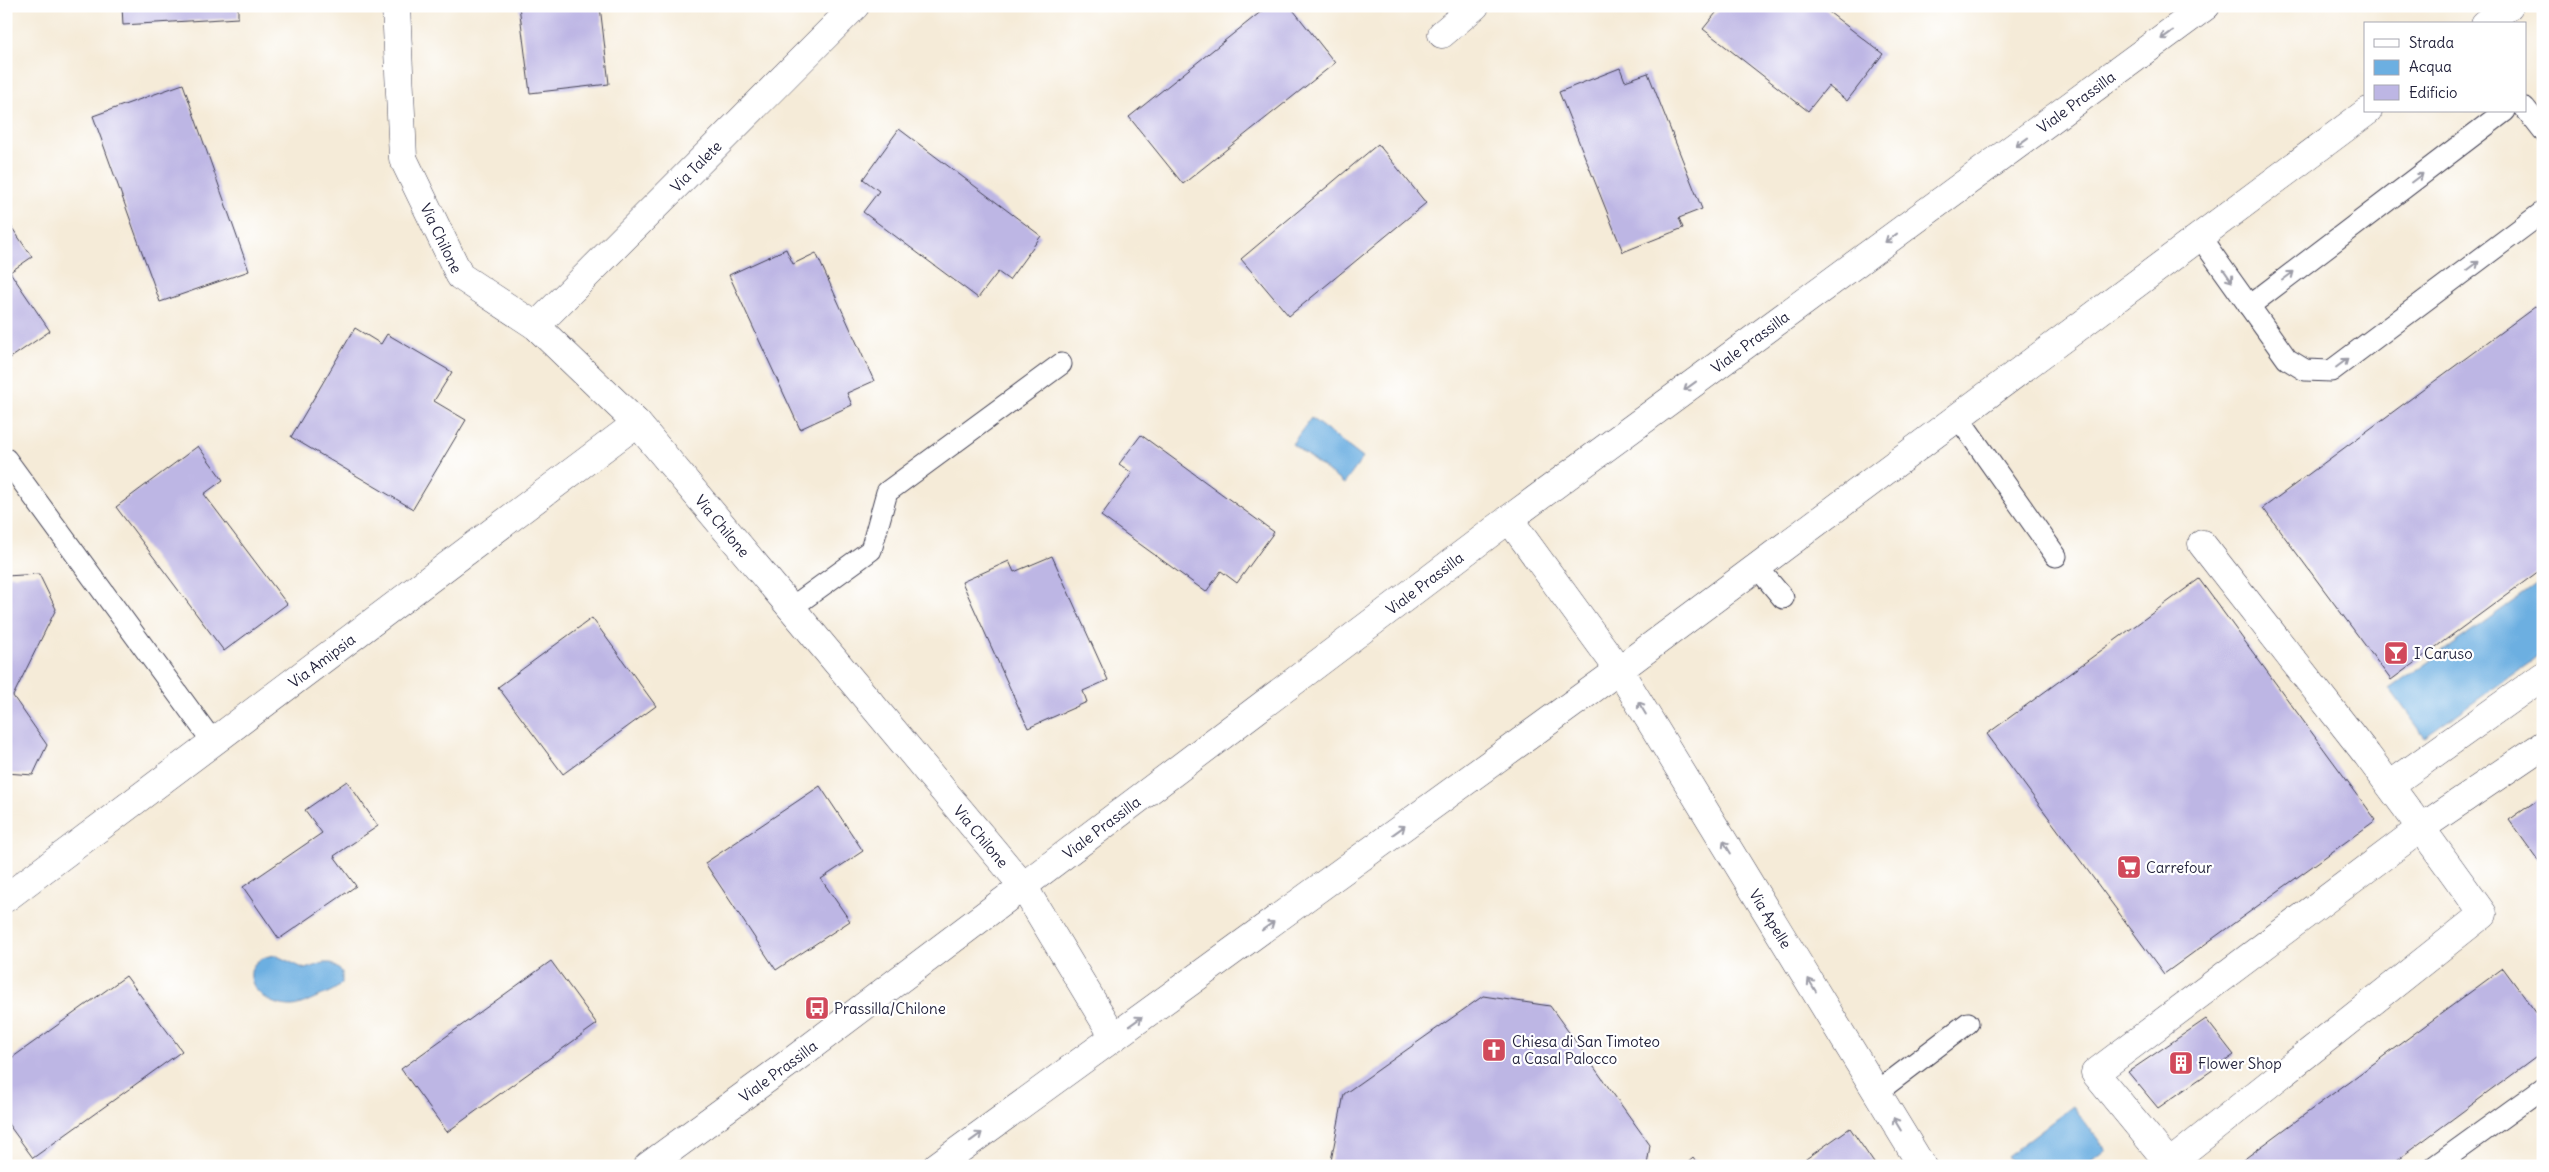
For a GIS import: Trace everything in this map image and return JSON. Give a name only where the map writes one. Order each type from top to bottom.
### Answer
[{"type":"street","name":"Via Chilone","points":[[396,6],[403,158],[460,276],[536,326],[636,424],[1023,886],[1114,1037]]},
{"type":"street","name":"Via Talete","points":[[536,326],[855,6]]},
{"type":"street","points":[[1442,34],[1476,6]]},
{"type":"street","name":"Viale Prassilla","points":[[648,1166],[1509,519],[2206,6]]},
{"type":"street","points":[[2488,22],[2509,6]]},
{"type":"street","points":[[937,1166],[1619,670],[2367,112]]},
{"type":"street","name":"Via Amipsia","points":[[6,898],[636,424]]},
{"type":"street","name":"Via Apelle","points":[[1509,519],[1619,670],[1922,1166]]},
{"type":"street","points":[[2202,544],[2390,786],[2420,828],[2484,914],[2167,1164],[2095,1073],[2420,828],[2543,745]]},
{"type":"street","points":[[2390,786],[2543,676]]},
{"type":"lane","points":[[2526,109],[2543,131]]},
{"type":"lane","points":[[2249,306],[2504,112]]},
{"type":"lane","points":[[2200,237],[2287,359],[2305,370],[2331,371],[2543,212]]},
{"type":"lane","points":[[791,608],[871,550],[887,492],[1061,364]]},
{"type":"lane","points":[[1958,417],[2056,556]]},
{"type":"lane","points":[[6,459],[213,742]]},
{"type":"lane","points":[[1757,567],[1783,598]]},
{"type":"lane","points":[[1877,1092],[1968,1023]]},
{"type":"lane","points":[[2435,1166],[2543,1088]]},
{"type":"water","points":[[1311,418],[1363,458],[1344,484],[1292,444]]},
{"type":"water","points":[[2536,585],[2543,595],[2543,653],[2425,737],[2390,689]]},
{"type":"water","points":[[275,955],[305,969],[323,963],[331,963],[342,972],[342,983],[330,992],[302,1004],[293,1006],[279,1005],[267,1000],[252,983],[251,974],[254,965],[262,959]]},
{"type":"water","points":[[2073,1106],[2106,1150],[2086,1166],[2015,1166],[2007,1156]]},
{"type":"building","points":[[122,6],[238,6],[238,18],[123,25]]},
{"type":"building","points":[[519,6],[600,6],[609,84],[530,93]]},
{"type":"building","points":[[1268,6],[1290,6],[1335,63],[1183,184],[1129,117]]},
{"type":"building","points":[[1719,6],[1821,6],[1883,54],[1847,101],[1828,86],[1808,111],[1703,29],[1720,8]]},
{"type":"building","points":[[1620,68],[1625,81],[1648,73],[1702,209],[1679,218],[1683,228],[1623,252],[1559,92]]},
{"type":"building","points":[[183,84],[249,271],[160,302],[93,116]]},
{"type":"building","points":[[899,129],[1041,236],[1009,280],[998,272],[978,298],[863,212],[879,191],[863,179]]},
{"type":"building","points":[[1378,144],[1426,203],[1289,316],[1241,259]]},
{"type":"building","points":[[6,219],[32,257],[10,272],[50,331],[6,361]]},
{"type":"building","points":[[786,249],[793,264],[816,253],[874,381],[847,393],[852,405],[800,429],[729,275]]},
{"type":"building","points":[[2543,301],[2543,568],[2391,680],[2263,508]]},
{"type":"building","points":[[355,328],[381,344],[387,334],[452,372],[434,401],[466,420],[413,509],[291,437]]},
{"type":"building","points":[[1141,435],[1274,532],[1237,583],[1221,571],[1206,592],[1101,516],[1132,473],[1119,464]]},
{"type":"building","points":[[198,446],[223,480],[204,494],[287,604],[224,651],[116,507]]},
{"type":"building","points":[[1052,556],[1108,680],[1083,691],[1087,702],[1028,728],[962,582],[1009,561],[1014,572]]},
{"type":"building","points":[[39,574],[56,609],[13,696],[47,745],[33,775],[6,773],[6,576]]},
{"type":"building","points":[[2199,579],[2376,820],[2164,974],[1987,734]]},
{"type":"building","points":[[592,618],[656,706],[563,774],[498,687]]},
{"type":"building","points":[[347,781],[378,826],[334,856],[356,886],[279,939],[243,887],[322,833],[305,810]]},
{"type":"building","points":[[820,786],[863,851],[821,879],[850,921],[776,970],[705,863]]},
{"type":"building","points":[[2543,796],[2543,867],[2509,820]]},
{"type":"building","points":[[551,961],[597,1024],[447,1132],[401,1069]]},
{"type":"building","points":[[2503,968],[2543,1022],[2543,1052],[2389,1166],[2235,1166]]},
{"type":"building","points":[[126,976],[182,1051],[33,1158],[6,1121],[6,1062]]},
{"type":"building","name":"Chiesa di San Timoteo a Casal Palocco","points":[[1483,996],[1550,1006],[1650,1145],[1647,1166],[1330,1166],[1344,1094]]},
{"type":"building","name":"Flower Shop","points":[[2206,1019],[2234,1055],[2158,1108],[2128,1072]]},
{"type":"building","points":[[1850,1128],[1876,1166],[1796,1166]]},
{"type":"building","points":[[1693,1158],[1699,1166],[1684,1166]]},
{"type":"place","name":"I Caruso","points":[[2396,653]]},
{"type":"place","name":"Carrefour","points":[[2129,867]]},
{"type":"place","name":"Prassilla/Chilone","points":[[817,1008]]},
{"type":"place","name":"Chiesa di San Timoteo a Casal Palocco","points":[[1494,1050]]},
{"type":"place","name":"Flower Shop","points":[[2181,1063]]}]
